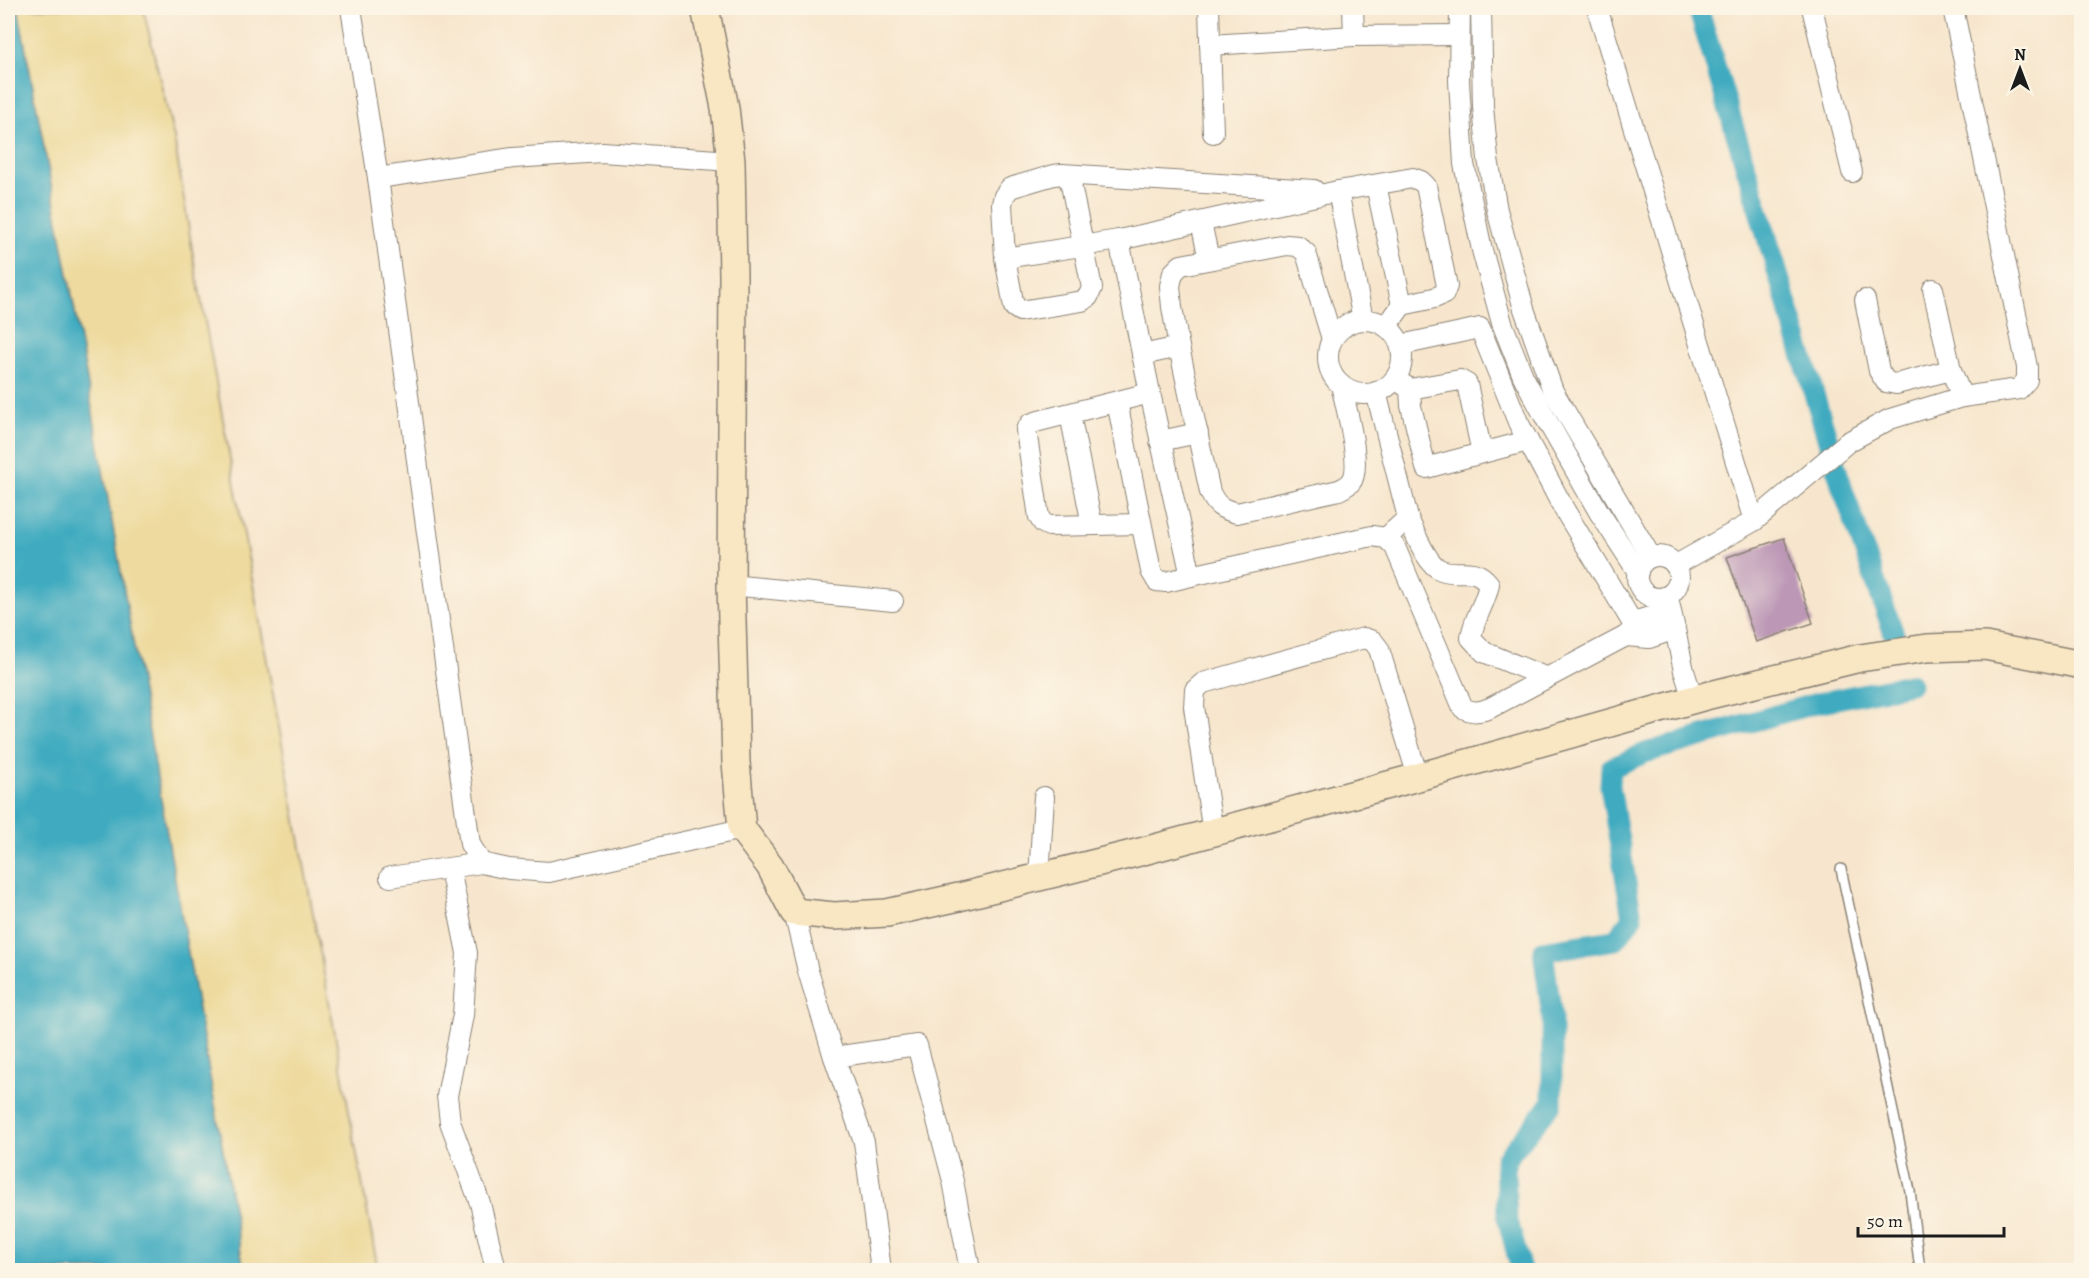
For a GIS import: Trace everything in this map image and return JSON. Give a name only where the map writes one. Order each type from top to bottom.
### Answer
[{"type":"street","points":[[351,8],[378,177],[470,844],[481,863]]},
{"type":"street","points":[[705,8],[725,108],[731,161],[733,276],[730,585],[736,762],[742,829],[770,866],[794,912],[808,971],[834,1057],[864,1142],[881,1270]]},
{"type":"street","points":[[1209,8],[1213,133]]},
{"type":"street","points":[[1353,8],[1354,36]]},
{"type":"street","points":[[1460,8],[1459,81],[1464,164],[1482,250],[1502,323],[1523,376],[1546,419],[1599,512],[1638,572]]},
{"type":"street","points":[[1481,8],[1483,107],[1488,159],[1497,210],[1526,316],[1553,391],[1651,557]]},
{"type":"street","points":[[1597,8],[1754,521]]},
{"type":"street","points":[[1812,8],[1852,172]]},
{"type":"street","points":[[1676,565],[1754,521],[1848,442],[1890,419],[1962,397],[2019,389],[2028,380],[2028,367],[1953,8]]},
{"type":"street","points":[[1210,45],[1354,36],[1459,34]]},
{"type":"street","points":[[378,177],[513,158],[602,152],[731,161]]},
{"type":"street","points":[[1062,174],[1071,184],[1092,288],[1088,297],[1082,301],[1020,311],[1014,307],[1005,258],[1002,204],[1010,188],[1062,174],[1338,191]]},
{"type":"street","points":[[1005,258],[1119,240],[1338,191],[1413,178],[1426,186],[1447,286],[1444,294],[1402,305],[1387,326]]},
{"type":"street","points":[[1376,185],[1402,305]]},
{"type":"street","points":[[1338,191],[1363,320]]},
{"type":"street","points":[[1201,223],[1209,259]]},
{"type":"street","points":[[1119,240],[1160,441],[1191,576]]},
{"type":"street","points":[[1332,339],[1306,253],[1298,246],[1287,244],[1180,265],[1173,273],[1170,286],[1179,347],[1210,492],[1215,503],[1222,509],[1237,513],[1244,512],[1339,489],[1351,482],[1355,473],[1355,452],[1341,385]]},
{"type":"street","points":[[1933,290],[1951,370],[1962,397]]},
{"type":"street","points":[[1864,300],[1879,370],[1886,382],[1896,384],[1951,370]]},
{"type":"street","points":[[1401,345],[1526,316]]},
{"type":"street","points":[[1426,468],[1411,406],[1403,384],[1401,368],[1403,357],[1401,345],[1395,334],[1387,326],[1376,321],[1363,320],[1345,326],[1332,339],[1328,351],[1333,375],[1341,385],[1364,394],[1403,384],[1460,380],[1467,384],[1482,453]]},
{"type":"street","points":[[1480,328],[1518,422],[1630,632]]},
{"type":"street","points":[[1142,355],[1179,347]]},
{"type":"street","points":[[1376,392],[1408,518],[1432,563],[1441,570],[1476,573],[1483,576],[1489,584],[1488,594],[1472,627],[1470,638],[1484,652],[1547,678]]},
{"type":"street","points":[[1141,524],[1049,526],[1043,523],[1039,517],[1026,430],[1030,424],[1039,421],[1150,393]]},
{"type":"street","points":[[1117,402],[1151,571],[1157,581],[1166,582],[1372,536],[1386,538],[1395,547],[1463,708],[1471,712],[1484,711],[1547,678],[1630,632],[1644,619],[1671,612]]},
{"type":"street","points":[[1070,414],[1092,525]]},
{"type":"street","points":[[1160,441],[1198,433]]},
{"type":"street","points":[[1397,475],[1528,441]]},
{"type":"street","points":[[1386,538],[1408,518]]},
{"type":"street","points":[[1671,612],[1680,579],[1676,565],[1665,556],[1651,557],[1640,565],[1638,585],[1647,595],[1661,598],[1671,612],[1684,671],[1694,699]]},
{"type":"street","points":[[730,585],[893,601]]},
{"type":"street","points":[[1213,833],[1194,707],[1195,690],[1203,682],[1364,638],[1373,640],[1379,649],[1418,777]]},
{"type":"street","points":[[794,912],[834,916],[887,913],[1039,877],[1213,833],[1694,699],[1860,658],[1927,648],[1985,646],[2082,665]]},
{"type":"street","points":[[1039,877],[1044,797]]},
{"type":"street","points":[[390,877],[481,863],[509,870],[549,872],[742,829]]},
{"type":"street","points":[[450,869],[467,953],[463,1015],[447,1096],[450,1122],[480,1203],[496,1270]]},
{"type":"street","points":[[834,1057],[917,1045],[953,1182],[970,1270]]},
{"type":"lane","points":[[1841,870],[1910,1191],[1920,1270]]},
{"type":"sand","points":[[18,8],[143,8],[174,138],[194,261],[378,1270],[244,1270],[75,312]]},
{"type":"water","points":[[8,8],[18,8],[75,312],[244,1270],[8,1270]]},
{"type":"building","points":[[1784,538],[1813,623],[1756,642],[1727,557]]},
{"type":"waterway","points":[[1698,8],[1842,487],[1894,634]]},
{"type":"waterway","points":[[1521,1270],[1507,1217],[1505,1160],[1552,1103],[1552,1017],[1543,951],[1615,940],[1632,918],[1610,786],[1611,768],[1645,753],[1817,703],[1910,684]]}]
